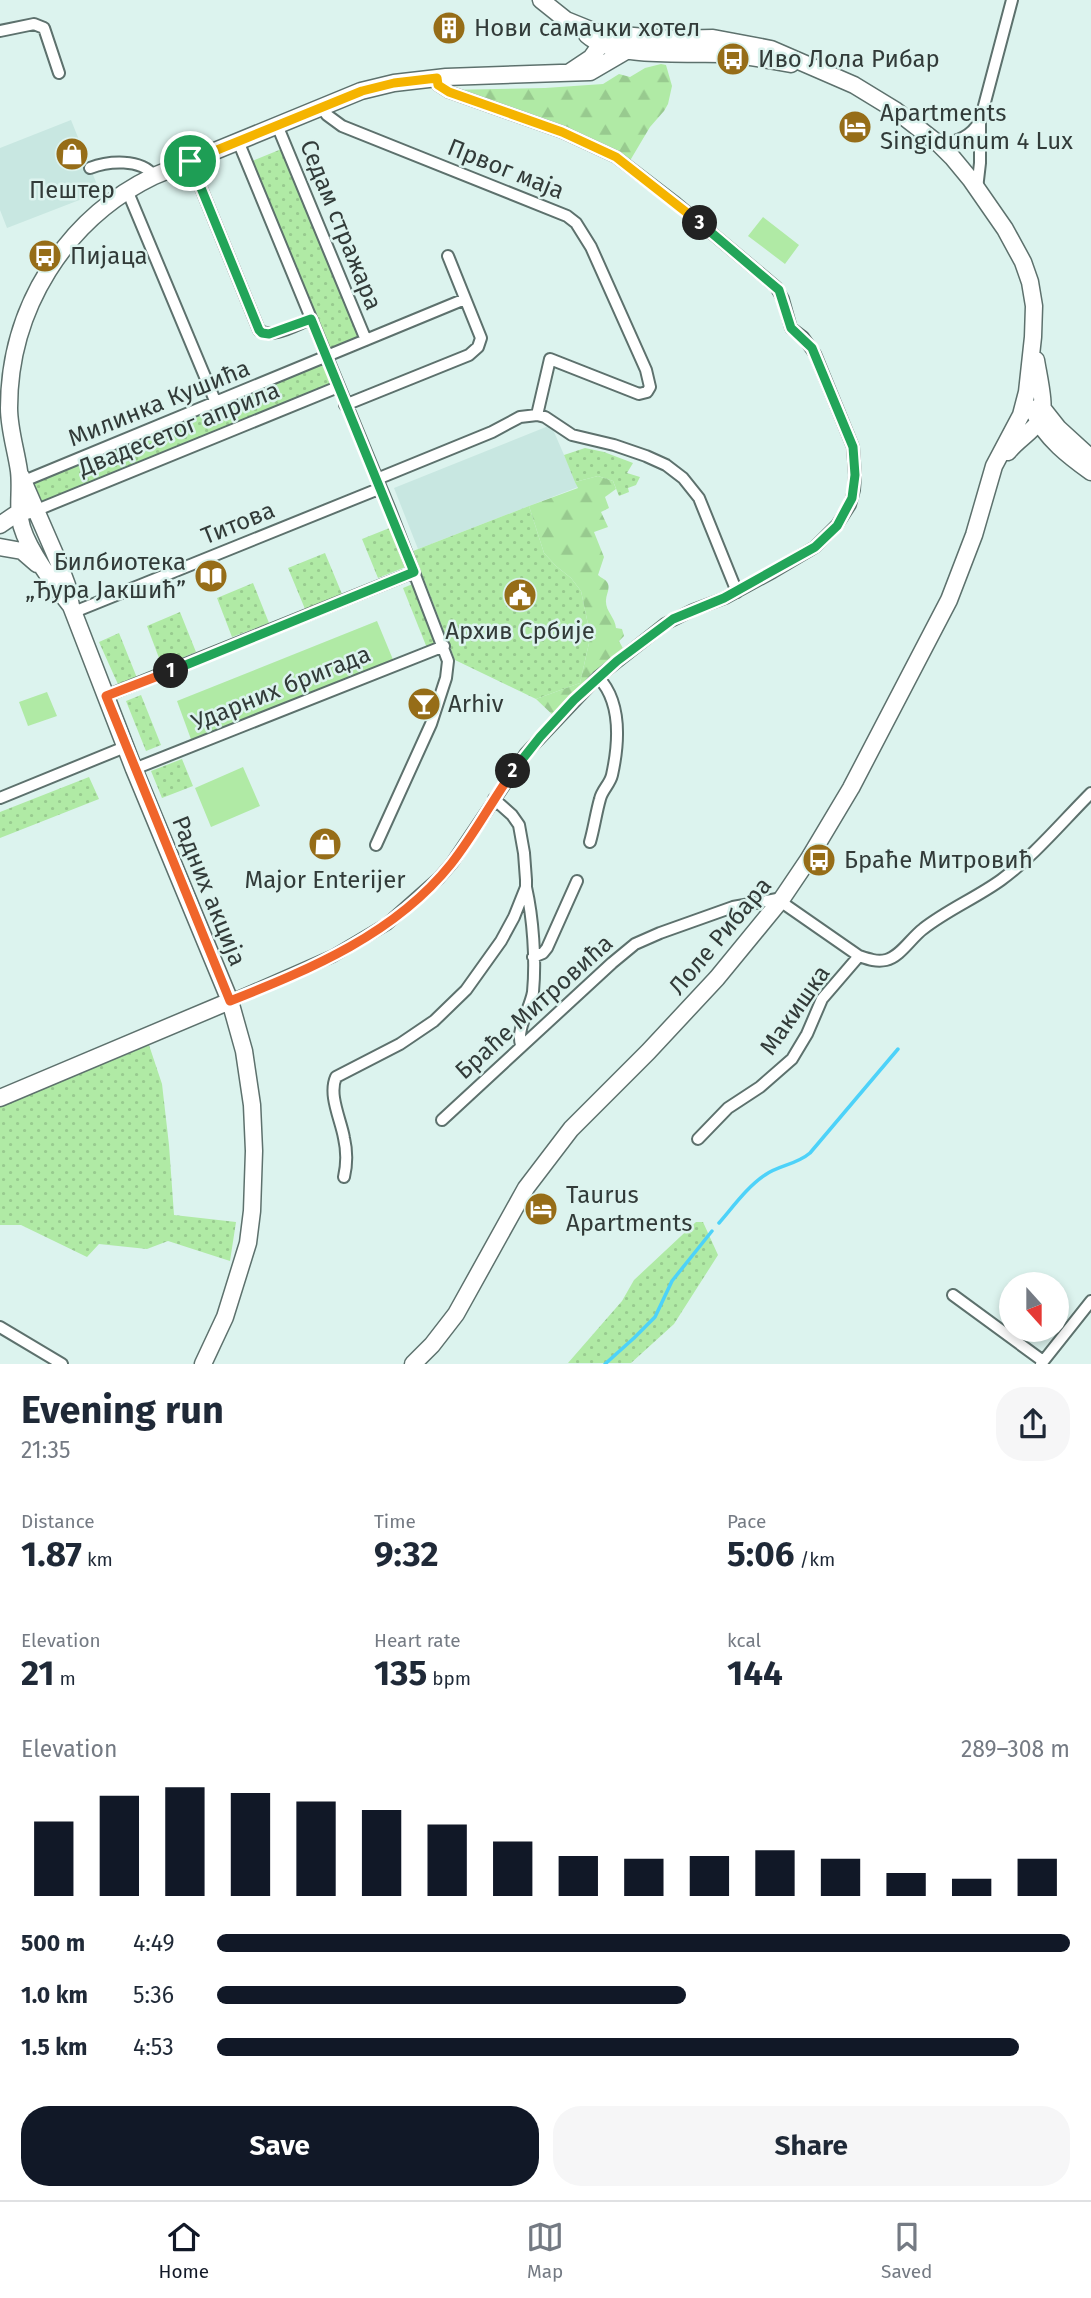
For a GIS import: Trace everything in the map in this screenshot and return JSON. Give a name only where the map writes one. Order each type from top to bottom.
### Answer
[{"type":"main road","name":"Лоле Рибара","points":[[413,1363],[432,1345],[456,1314],[526,1188],[564,1138],[693,1005],[780,900],[808,860],[837,813],[922,656],[961,570],[999,452],[1033,409],[1034,306],[1027,272],[1009,235],[962,169],[940,145],[895,110],[865,91],[771,49],[730,40],[604,43],[566,20],[541,0]]},
{"type":"main road","name":"Радних акција","points":[[203,1363],[225,1317],[248,1243],[254,1151],[252,1105],[244,1051],[230,1001],[125,747],[72,609],[67,585],[22,478],[9,408],[12,364],[20,328],[42,278],[88,220],[127,190],[154,176],[321,107],[381,86],[437,78],[590,72],[600,68],[604,43]]},
{"type":"main road","name":"Лоле Рибара","points":[[1033,337],[1033,409]]},
{"type":"main road","points":[[1033,409],[1091,458]]},
{"type":"main road","points":[[1033,409],[1061,448],[1091,472]]},
{"type":"main road","name":"Радних акција","points":[[22,478],[19,512],[24,533],[47,574],[72,609]]},
{"type":"main road","points":[[0,525],[19,512],[37,511],[36,520],[24,533],[0,545]]},
{"type":"main road","points":[[0,545],[22,551],[47,574]]},
{"type":"main road","points":[[0,1098],[230,1001]]},
{"type":"street","points":[[977,189],[980,121],[1012,0]]},
{"type":"street","points":[[0,31],[34,24],[44,28],[59,74]]},
{"type":"street","points":[[230,1001],[334,956],[387,924],[445,870],[540,737],[598,677],[665,624],[737,592],[826,538],[846,513],[854,490],[855,468],[850,440],[812,348],[791,327],[779,290],[676,203],[616,157],[562,132],[449,92],[438,85],[437,78]]},
{"type":"street","name":"Првог маја","points":[[321,107],[342,126],[567,216],[576,223],[592,247],[649,380],[649,390],[639,394],[550,359],[537,415]]},
{"type":"street","points":[[940,145],[966,137],[980,121]]},
{"type":"street","name":"Седам стражара","points":[[278,125],[366,340]]},
{"type":"street","points":[[238,141],[444,646],[449,668],[437,709],[376,845]]},
{"type":"street","points":[[190,161],[259,330],[269,334],[311,319]]},
{"type":"street","points":[[90,168],[107,162],[131,164],[148,169],[154,176]]},
{"type":"street","points":[[127,190],[216,403]]},
{"type":"street","points":[[345,405],[475,352],[481,338],[448,256]]},
{"type":"street","name":"Милинка Кушића","points":[[22,478],[216,403],[465,299]]},
{"type":"street","name":"Двадесетог априла","points":[[37,511],[338,387]]},
{"type":"street","points":[[537,415],[552,420],[578,438],[614,445],[666,465],[683,478],[699,498],[737,592]]},
{"type":"street","name":"Титова","points":[[72,609],[379,484],[520,418],[537,415]]},
{"type":"street","points":[[106,696],[414,572]]},
{"type":"street","name":"Ударних бригада","points":[[134,769],[444,646]]},
{"type":"street","points":[[590,842],[600,797],[612,774],[616,722],[615,705],[610,692],[598,677]]},
{"type":"street","points":[[0,798],[125,747]]},
{"type":"street","name":"Макишка","points":[[780,900],[859,956],[878,961],[891,958],[935,919],[1000,880],[1018,866],[1091,793]]},
{"type":"street","points":[[494,799],[519,825],[531,916],[532,996],[519,1034],[521,1045]]},
{"type":"street","points":[[533,957],[547,948],[577,881]]},
{"type":"street","points":[[344,1177],[346,1149],[334,1095],[335,1079],[341,1073],[401,1044],[466,990],[514,917],[526,887]]},
{"type":"street","name":"Браће Митровића","points":[[442,1120],[521,1045],[635,944],[723,909],[767,899],[780,900]]},
{"type":"street","name":"Макишка","points":[[698,1139],[728,1108],[760,1087],[792,1059],[800,1048],[822,999],[859,956]]},
{"type":"street","points":[[953,1295],[1042,1362],[1091,1301]]},
{"type":"street","points":[[0,1326],[62,1363]]},
{"type":"shaded area","points":[[71,120],[100,192],[7,228],[0,210],[0,148]]},
{"type":"shaded area","points":[[551,425],[578,487],[418,549],[394,488]]},
{"type":"green space","points":[[666,65],[672,86],[668,104],[650,127],[628,164],[445,90],[603,84],[619,74],[630,77],[645,68]]},
{"type":"green space","points":[[284,148],[362,339],[331,352],[250,162]]},
{"type":"green space","points":[[763,217],[799,245],[785,264],[748,236]]},
{"type":"green space","points":[[322,363],[331,385],[43,504],[33,481]]},
{"type":"green space","points":[[585,448],[633,463],[627,473],[640,477],[636,485],[619,496],[613,481],[598,476],[575,482],[564,455]]},
{"type":"green space","points":[[598,476],[613,481],[616,489],[605,497],[609,508],[601,512],[608,527],[594,532],[604,557],[598,575],[608,584],[607,607],[616,628],[622,629],[624,636],[619,641],[626,654],[557,719],[536,699],[580,683],[589,643],[589,629],[581,591],[544,553],[529,506],[578,488],[575,482]]},
{"type":"green space","points":[[529,506],[544,553],[581,591],[589,629],[589,643],[580,683],[536,699],[455,660],[413,551]]},
{"type":"green space","points":[[392,527],[408,566],[378,578],[362,539]]},
{"type":"green space","points":[[325,553],[342,594],[305,609],[288,568]]},
{"type":"green space","points":[[253,583],[269,623],[232,637],[217,598]]},
{"type":"green space","points":[[415,583],[439,643],[427,648],[403,588]]},
{"type":"green space","points":[[180,612],[196,652],[162,666],[147,626]]},
{"type":"green space","points":[[377,621],[394,662],[192,742],[177,701]]},
{"type":"green space","points":[[119,633],[139,683],[121,691],[99,642]]},
{"type":"green space","points":[[47,692],[57,716],[28,726],[19,702]]},
{"type":"green space","points":[[141,695],[161,745],[146,751],[126,701]]},
{"type":"green space","points":[[182,759],[193,786],[162,798],[151,771]]},
{"type":"green space","points":[[243,767],[260,806],[211,827],[195,788]]},
{"type":"green space","points":[[89,777],[99,799],[0,838],[0,812]]},
{"type":"green space","points":[[149,1045],[162,1084],[174,1215],[236,1222],[230,1261],[168,1241],[147,1249],[99,1244],[87,1257],[21,1225],[0,1225],[0,1107]]},
{"type":"green space","points":[[696,1222],[703,1222],[718,1255],[674,1324],[631,1363],[568,1363],[622,1301],[634,1280]]},
{"type":"waterway","points":[[719,1223],[758,1180],[810,1153],[898,1049]]},
{"type":"waterway","points":[[605,1364],[655,1317],[672,1281],[712,1231]]},
{"type":"place","name":"Нови самачки хотел","points":[[449,28]]},
{"type":"place","name":"Иво Лола Рибар","points":[[733,59]]},
{"type":"place","name":"Apartments Singidunum 4 Lux","points":[[855,127]]},
{"type":"place","name":"Пештер","points":[[72,154]]},
{"type":"place","name":"Пијаца","points":[[45,256]]},
{"type":"place","name":"Билбиотека „Ђура Јакшић”","points":[[211,576]]},
{"type":"place","name":"Архив Србије","points":[[520,595]]},
{"type":"place","name":"Arhiv","points":[[424,704]]},
{"type":"place","name":"Major Enterijer","points":[[325,844]]},
{"type":"place","name":"Браће Митровић","points":[[819,860]]},
{"type":"place","name":"Taurus Apartments","points":[[541,1209]]},
{"type":"route","points":[[437,78],[438,85],[449,92],[583,141],[628,164],[779,290],[791,328],[803,337],[815,354],[853,447],[855,468],[850,505],[826,538],[773,572],[658,628],[584,690],[526,753],[452,863],[408,907],[348,949],[230,1001],[106,696],[414,572],[311,319],[269,334],[259,330],[190,161],[362,91],[394,83],[437,78]]}]
